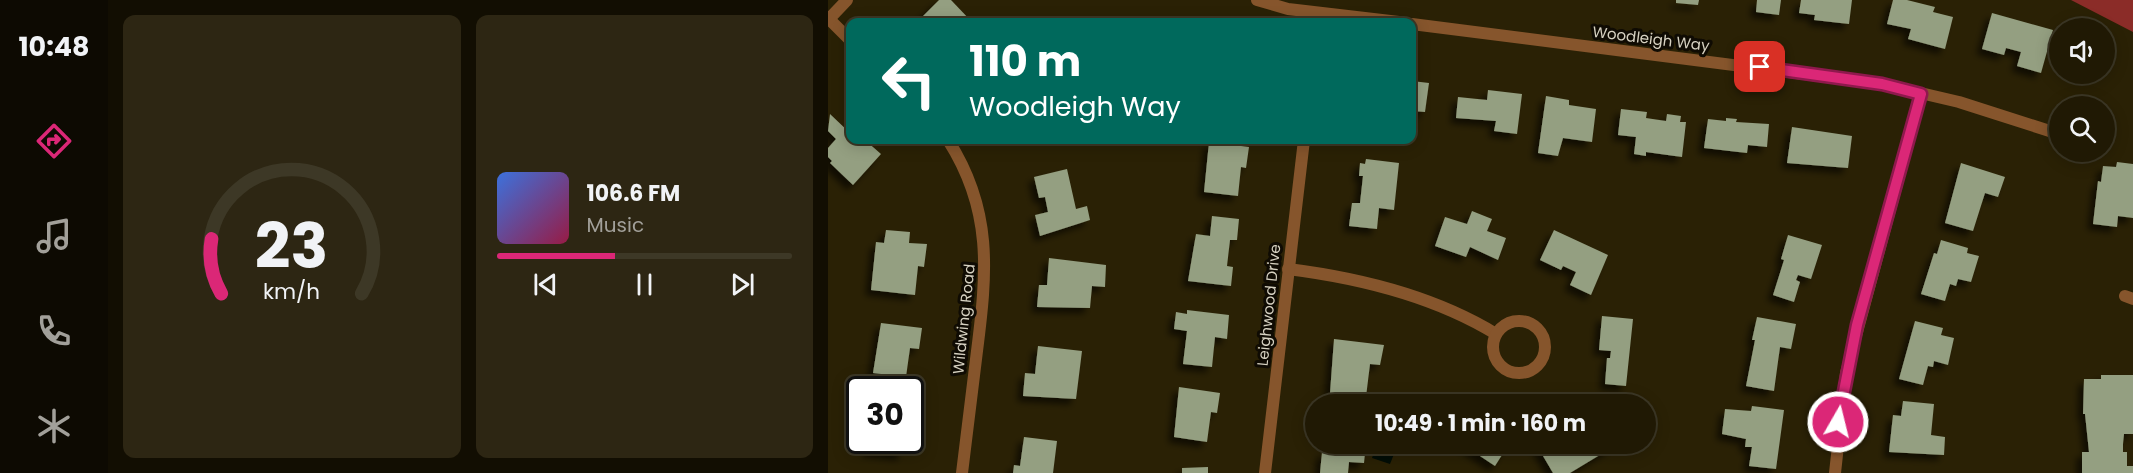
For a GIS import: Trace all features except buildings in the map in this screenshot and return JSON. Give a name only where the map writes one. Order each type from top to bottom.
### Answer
[{"type":"street","points":[[846,36],[828,19],[847,0]]},
{"type":"street","points":[[1257,0],[1318,18]]},
{"type":"street","name":"Woodleigh Way","points":[[1416,24],[1882,84],[1959,102],[2049,131]]},
{"type":"street","points":[[1835,473],[1846,373],[1921,94]]},
{"type":"street","name":"Wildwing Road","points":[[950,144],[971,181],[980,208],[986,267],[962,473]]},
{"type":"street","name":"Leighwood Drive","points":[[1266,473],[1304,144]]},
{"type":"street","points":[[1288,269],[1332,275],[1381,286],[1468,320],[1496,334]]},
{"type":"street","points":[[1517,321],[1533,326],[1543,339],[1543,356],[1532,369],[1516,373],[1508,370],[1496,359],[1493,342],[1496,334],[1508,323],[1517,321]]},
{"type":"shaded area","points":[[2071,0],[2133,0],[2133,32],[2115,23],[2115,18],[2106,18]]},
{"type":"shaded area","points":[[1373,454],[1394,454],[1390,464],[1372,458]]},
{"type":"route","points":[[1760,67],[1882,84],[1921,94],[1857,325],[1838,422]]}]
